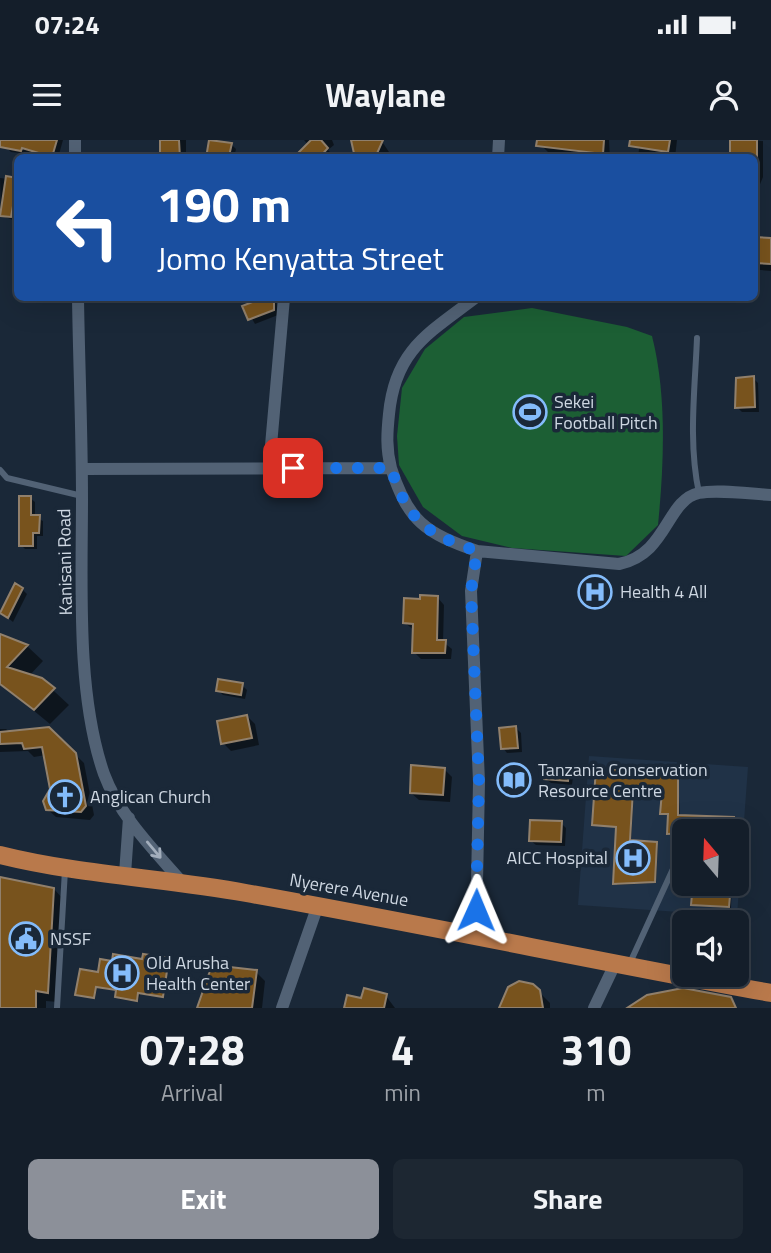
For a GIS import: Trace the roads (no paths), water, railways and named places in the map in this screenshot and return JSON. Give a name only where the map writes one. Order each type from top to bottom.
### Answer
[{"type":"main road","name":"Nyerere Avenue","points":[[0,855],[65,868],[181,881],[318,905],[771,993]]},
{"type":"street","name":"Kanisani Road","points":[[78,301],[82,588],[92,720],[104,775],[128,818],[181,881]]},
{"type":"street","points":[[269,468],[284,301]]},
{"type":"street","points":[[471,301],[431,328],[398,369],[391,392],[386,451],[400,496],[411,515],[427,531],[477,551],[620,564],[635,561],[650,551],[686,500],[699,493],[771,495]]},
{"type":"street","points":[[82,469],[391,468]]},
{"type":"street","points":[[475,934],[479,782],[471,591],[477,551]]},
{"type":"street","points":[[125,874],[128,818]]},
{"type":"street","points":[[282,1008],[318,905]]},
{"type":"street","points":[[594,1008],[622,965]]},
{"type":"lane","points":[[697,338],[692,436],[693,468],[699,493]]},
{"type":"lane","points":[[0,470],[7,478],[82,496]]},
{"type":"lane","points":[[57,1008],[65,868]]},
{"type":"lane","points":[[622,965],[672,868]]},
{"type":"place","name":"Sekei Football Pitch","points":[[530,412]]},
{"type":"place","name":"Health 4 All","points":[[595,592]]},
{"type":"place","name":"Tanzania Conservation Resource Centre","points":[[514,780]]},
{"type":"place","name":"Anglican Church","points":[[65,797]]},
{"type":"place","name":"AICC Hospital","points":[[633,858]]},
{"type":"place","name":"NSSF","points":[[26,939]]},
{"type":"place","name":"Old Arusha Health Center","points":[[122,973]]}]
